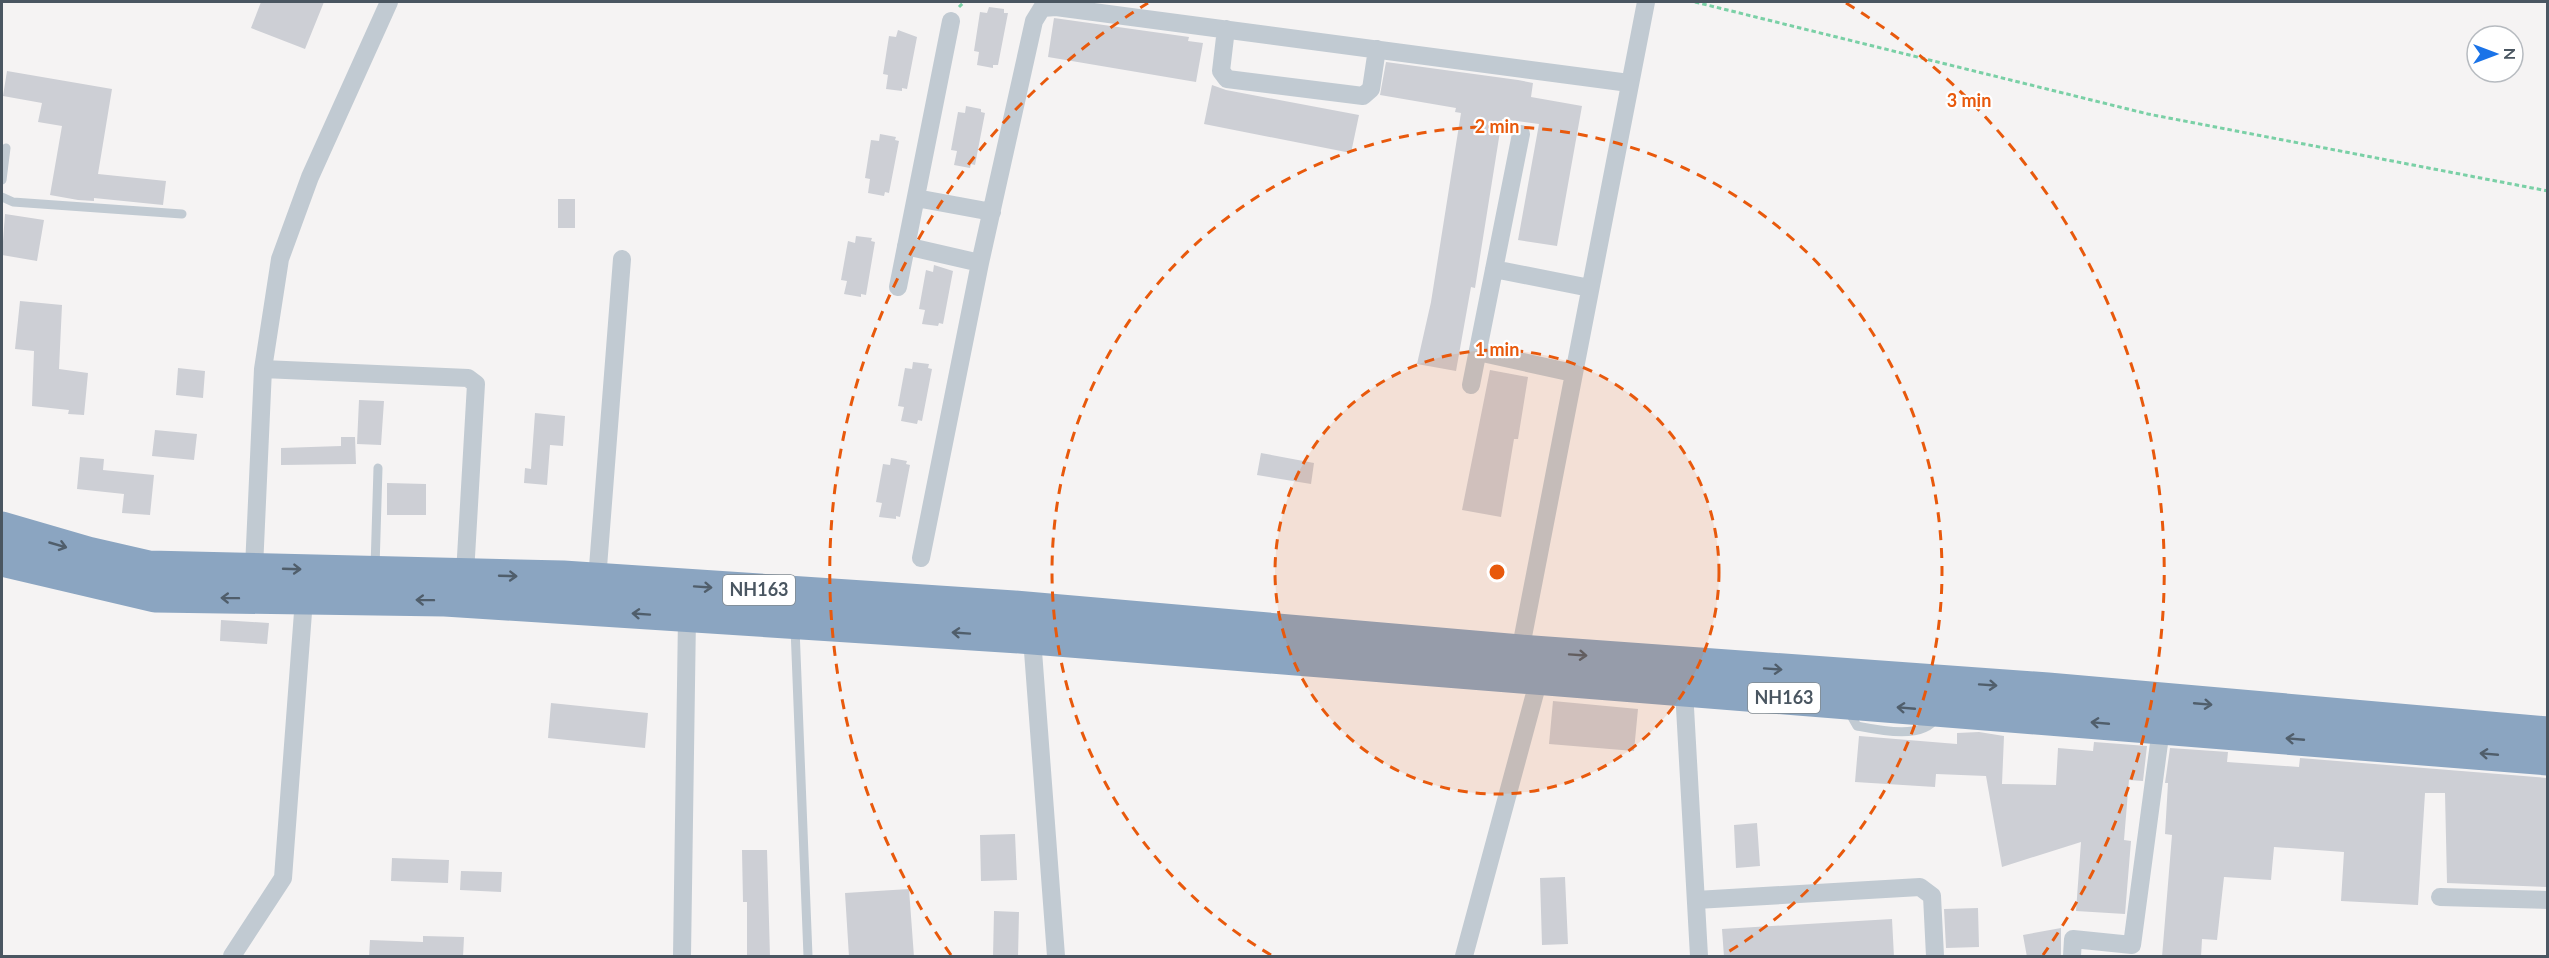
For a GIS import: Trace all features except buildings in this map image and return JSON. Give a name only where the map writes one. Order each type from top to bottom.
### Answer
[{"type":"highway","name":"NH163","points":[[2,528],[88,553],[149,567],[465,574],[597,580],[1014,607],[1530,665],[1684,690],[1940,710],[2162,715],[2547,733]]},
{"type":"highway","name":"NH163","points":[[2,560],[154,596],[446,600],[1032,638],[1530,665],[2048,689],[2162,715],[2547,759]]},
{"type":"street","points":[[254,568],[263,369],[280,259],[310,177],[389,2]]},
{"type":"street","points":[[1464,957],[1530,665],[1574,373],[1646,2]]},
{"type":"street","points":[[921,558],[980,263],[1034,21],[1042,8],[1056,7],[1629,83]]},
{"type":"street","points":[[898,287],[951,21]]},
{"type":"street","points":[[1226,29],[1222,74],[1227,79],[1363,96],[1371,89],[1377,50]]},
{"type":"street","points":[[1471,385],[1521,134]]},
{"type":"street","points":[[916,198],[992,212]]},
{"type":"street","points":[[906,246],[980,263]]},
{"type":"street","points":[[597,580],[622,259]]},
{"type":"street","points":[[1494,269],[1590,288]]},
{"type":"street","points":[[1478,352],[1574,373]]},
{"type":"street","points":[[263,369],[468,378],[476,384],[465,574]]},
{"type":"street","points":[[232,957],[283,878],[304,599]]},
{"type":"street","points":[[682,957],[687,617]]},
{"type":"street","points":[[1032,638],[1056,957]]},
{"type":"street","points":[[1684,690],[1699,957]]},
{"type":"street","points":[[2072,957],[2073,939],[2132,945],[2162,715]]},
{"type":"street","points":[[1696,900],[1920,887],[1932,896],[1935,957]]},
{"type":"street","points":[[2440,897],[2547,900]]},
{"type":"lane","points":[[2,180],[6,148]]},
{"type":"lane","points":[[2,197],[13,202],[182,214]]},
{"type":"lane","points":[[374,572],[378,468]]},
{"type":"lane","points":[[795,623],[808,957]]},
{"type":"path","points":[[1695,2],[2148,114],[2547,191]]}]
